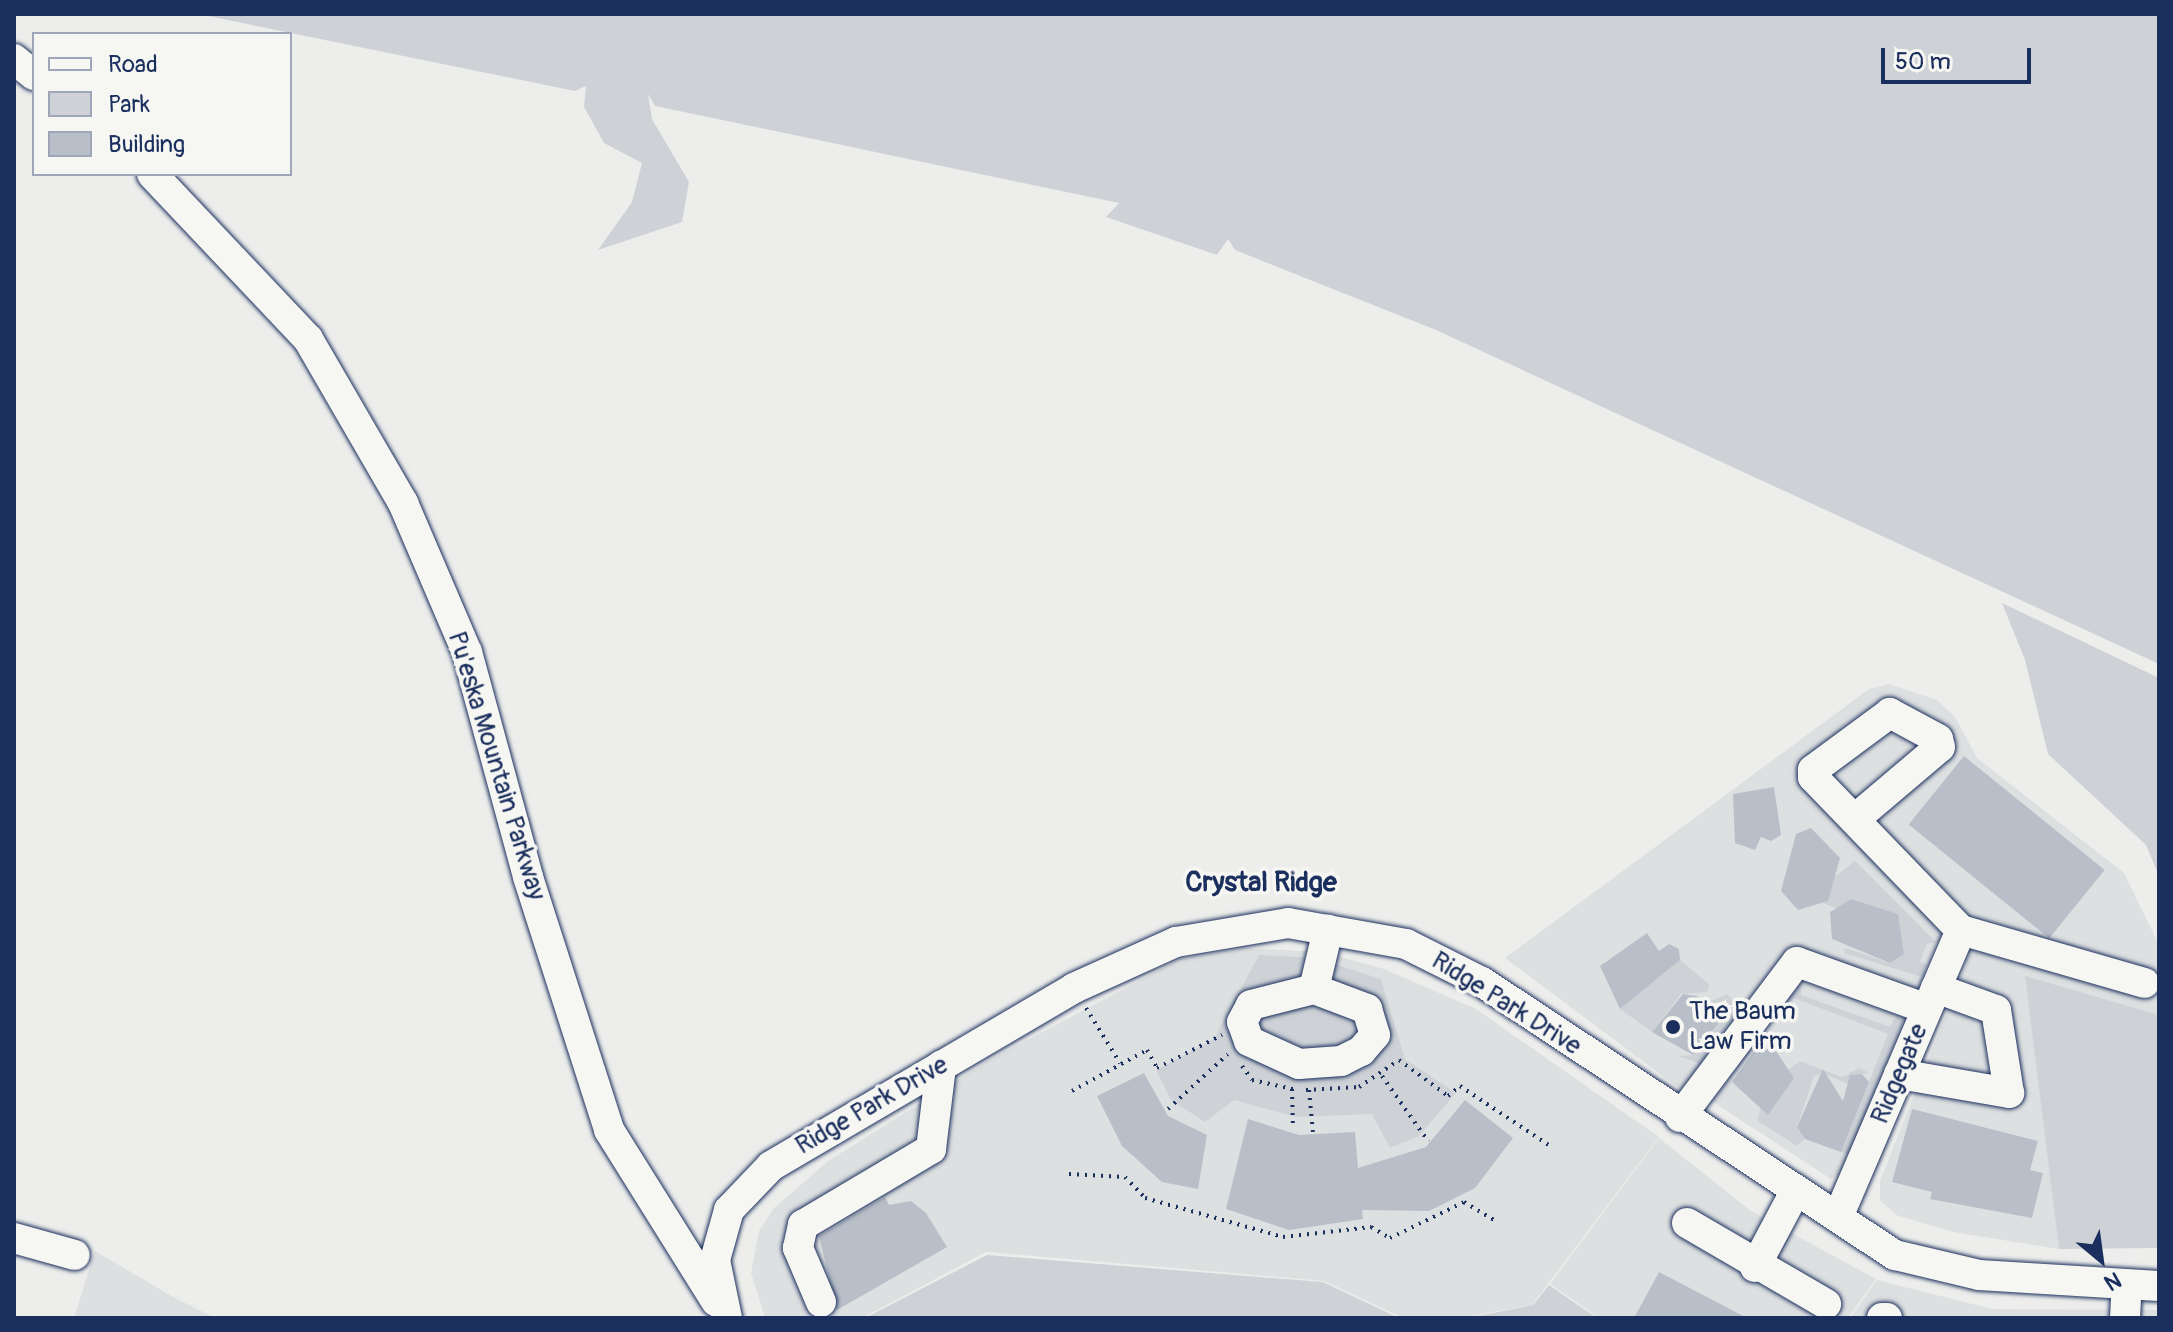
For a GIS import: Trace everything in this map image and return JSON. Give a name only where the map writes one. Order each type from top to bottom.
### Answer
[{"type":"street","points":[[14,59],[32,73]]},
{"type":"street","name":"Pu'eska Mountain Parkway","points":[[154,176],[308,339],[403,503],[467,652],[528,877],[609,1130],[726,1317]]},
{"type":"street","points":[[1855,819],[1961,930],[2145,983]]},
{"type":"street","name":"Ridge Park Drive","points":[[726,1317],[715,1260],[729,1210],[771,1166],[1074,988],[1176,942],[1288,923],[1406,944],[1482,982],[1680,1117],[1909,1258],[1979,1275],[2159,1286]]},
{"type":"street","points":[[1314,989],[1328,930]]},
{"type":"street","name":"Ridgegate","points":[[1838,1217],[1961,930]]},
{"type":"street","points":[[1680,1117],[1797,962],[1932,999],[1996,1010],[2009,1093],[1899,1074]]},
{"type":"street","points":[[821,1302],[798,1248],[803,1225],[931,1149],[941,1066]]},
{"type":"street","points":[[1755,1267],[1796,1190]]},
{"type":"street","points":[[1687,1223],[1755,1267],[1826,1304]]},
{"type":"street","points":[[14,1238],[75,1255]]},
{"type":"street","points":[[2125,1318],[2127,1285]]},
{"type":"path","points":[[1074,988],[1120,1063]]},
{"type":"path","points":[[1072,1091],[1147,1050],[1157,1068],[1221,1034],[1252,1080],[1292,1089],[1334,1093],[1382,1076],[1399,1060],[1448,1096],[1460,1086],[1550,1146]]},
{"type":"path","points":[[1168,1109],[1232,1050]]},
{"type":"path","points":[[1382,1076],[1428,1141]]},
{"type":"path","points":[[1292,1089],[1293,1129]]},
{"type":"path","points":[[1309,1090],[1313,1132]]},
{"type":"path","points":[[1069,1174],[1125,1177],[1145,1198],[1283,1237],[1371,1227],[1390,1238],[1464,1202],[1496,1221]]},
{"type":"shaded area","points":[[1889,684],[1937,700],[1955,717],[1977,758],[2124,873],[2159,945],[2159,1015],[2055,1208],[2059,1249],[1953,1232],[1896,1215],[1880,1200],[1880,1181],[1967,962],[1937,942],[1844,1172],[1831,1179],[1710,1100],[1676,1086],[1505,958],[1869,689]]},
{"type":"shaded area","points":[[1243,948],[1322,952],[1384,969],[1476,1009],[1659,1137],[1532,1305],[1462,1318],[1403,1318],[1324,1281],[986,1252],[862,1318],[765,1318],[751,1273],[759,1231],[774,1208],[828,1161],[988,1061],[1180,959]]},
{"type":"shaded area","points":[[1659,1138],[1751,1211],[1876,1279],[1848,1318],[1599,1318],[1550,1284]]},
{"type":"shaded area","points":[[95,1251],[175,1298],[215,1318],[74,1318]]},
{"type":"shaded area","points":[[1877,1280],[1992,1309],[2159,1310],[2159,1318],[1850,1318]]},
{"type":"green space","points":[[198,14],[2159,14],[2159,664],[1436,330],[1235,250],[1228,239],[1217,255],[1106,217],[1119,203],[655,106],[648,94],[652,119],[689,182],[682,222],[598,250],[632,202],[642,163],[604,143],[584,107],[586,86],[575,91]]},
{"type":"green space","points":[[2002,603],[2159,678],[2159,876],[2146,845],[2048,754],[2025,660]]},
{"type":"green space","points":[[1855,861],[1936,942],[1927,944],[1920,962],[1927,965],[1922,977],[1844,953],[1845,948],[1890,963],[1904,954],[1897,914],[1851,899],[1840,910],[1823,903],[1834,877]]},
{"type":"green space","points":[[1259,955],[1315,958],[1381,979],[1405,1059],[1456,1093],[1419,1136],[1390,1148],[1372,1114],[1296,1117],[1234,1100],[1205,1122],[1171,1100],[1156,1070],[1214,1039]]},
{"type":"green space","points":[[1680,960],[1710,985],[1707,992],[1681,994],[1652,1032],[1620,1009]]},
{"type":"green space","points":[[2025,976],[2159,1015],[2159,1248],[2059,1249]]},
{"type":"green space","points":[[1800,978],[1801,995],[1890,1027],[1897,1015],[1904,1017],[1851,1155],[1841,1152],[1888,1034],[1794,998],[1785,1010],[1777,1009]]},
{"type":"green space","points":[[1727,994],[1741,1008],[1700,1064],[1679,1056],[1693,1055],[1723,1016],[1706,1003]]},
{"type":"green space","points":[[1800,1061],[1842,1077],[1859,1068],[1869,1073],[1851,1075],[1848,1084],[1822,1073],[1814,1076],[1797,1127],[1805,1139],[1797,1146],[1758,1121],[1760,1108],[1768,1114],[1788,1070]]},
{"type":"green space","points":[[987,1255],[1323,1282],[1399,1318],[865,1318]]},
{"type":"green space","points":[[1549,1285],[1597,1318],[1468,1318],[1533,1305]]},
{"type":"building","points":[[1964,756],[2105,870],[2049,938],[1909,824]]},
{"type":"building","points":[[1774,787],[1781,835],[1771,841],[1761,837],[1755,850],[1735,843],[1733,794]]},
{"type":"building","points":[[1811,828],[1840,858],[1828,901],[1798,910],[1781,891],[1796,834]]},
{"type":"building","points":[[1851,899],[1898,914],[1904,954],[1890,963],[1832,939],[1830,912]]},
{"type":"building","points":[[1647,933],[1659,951],[1669,944],[1679,949],[1680,960],[1620,1009],[1600,966]]},
{"type":"building","points":[[1683,994],[1697,996],[1724,1016],[1693,1055],[1652,1032]]},
{"type":"building","points":[[1757,1047],[1776,1051],[1794,1078],[1768,1115],[1732,1082]]},
{"type":"building","points":[[1823,1069],[1843,1101],[1850,1075],[1862,1074],[1869,1082],[1841,1152],[1805,1139],[1797,1127]]},
{"type":"building","points":[[1144,1073],[1168,1116],[1207,1135],[1198,1189],[1162,1182],[1122,1146],[1097,1096]]},
{"type":"building","points":[[1465,1100],[1513,1138],[1475,1188],[1429,1211],[1362,1210],[1363,1219],[1289,1230],[1226,1209],[1248,1119],[1299,1135],[1355,1132],[1358,1168],[1426,1147]]},
{"type":"building","points":[[1912,1109],[2038,1141],[2030,1170],[2043,1173],[2032,1218],[1930,1199],[1932,1192],[1892,1182]]},
{"type":"building","points":[[885,1197],[889,1205],[911,1201],[926,1213],[947,1247],[837,1310],[819,1236]]},
{"type":"building","points":[[1659,1272],[1747,1318],[1634,1318]]},
{"type":"place","name":"The Baum Law Firm","points":[[1673,1027]]},
{"type":"district","name":"Crystal Ridge","points":[[1261,883]]}]
